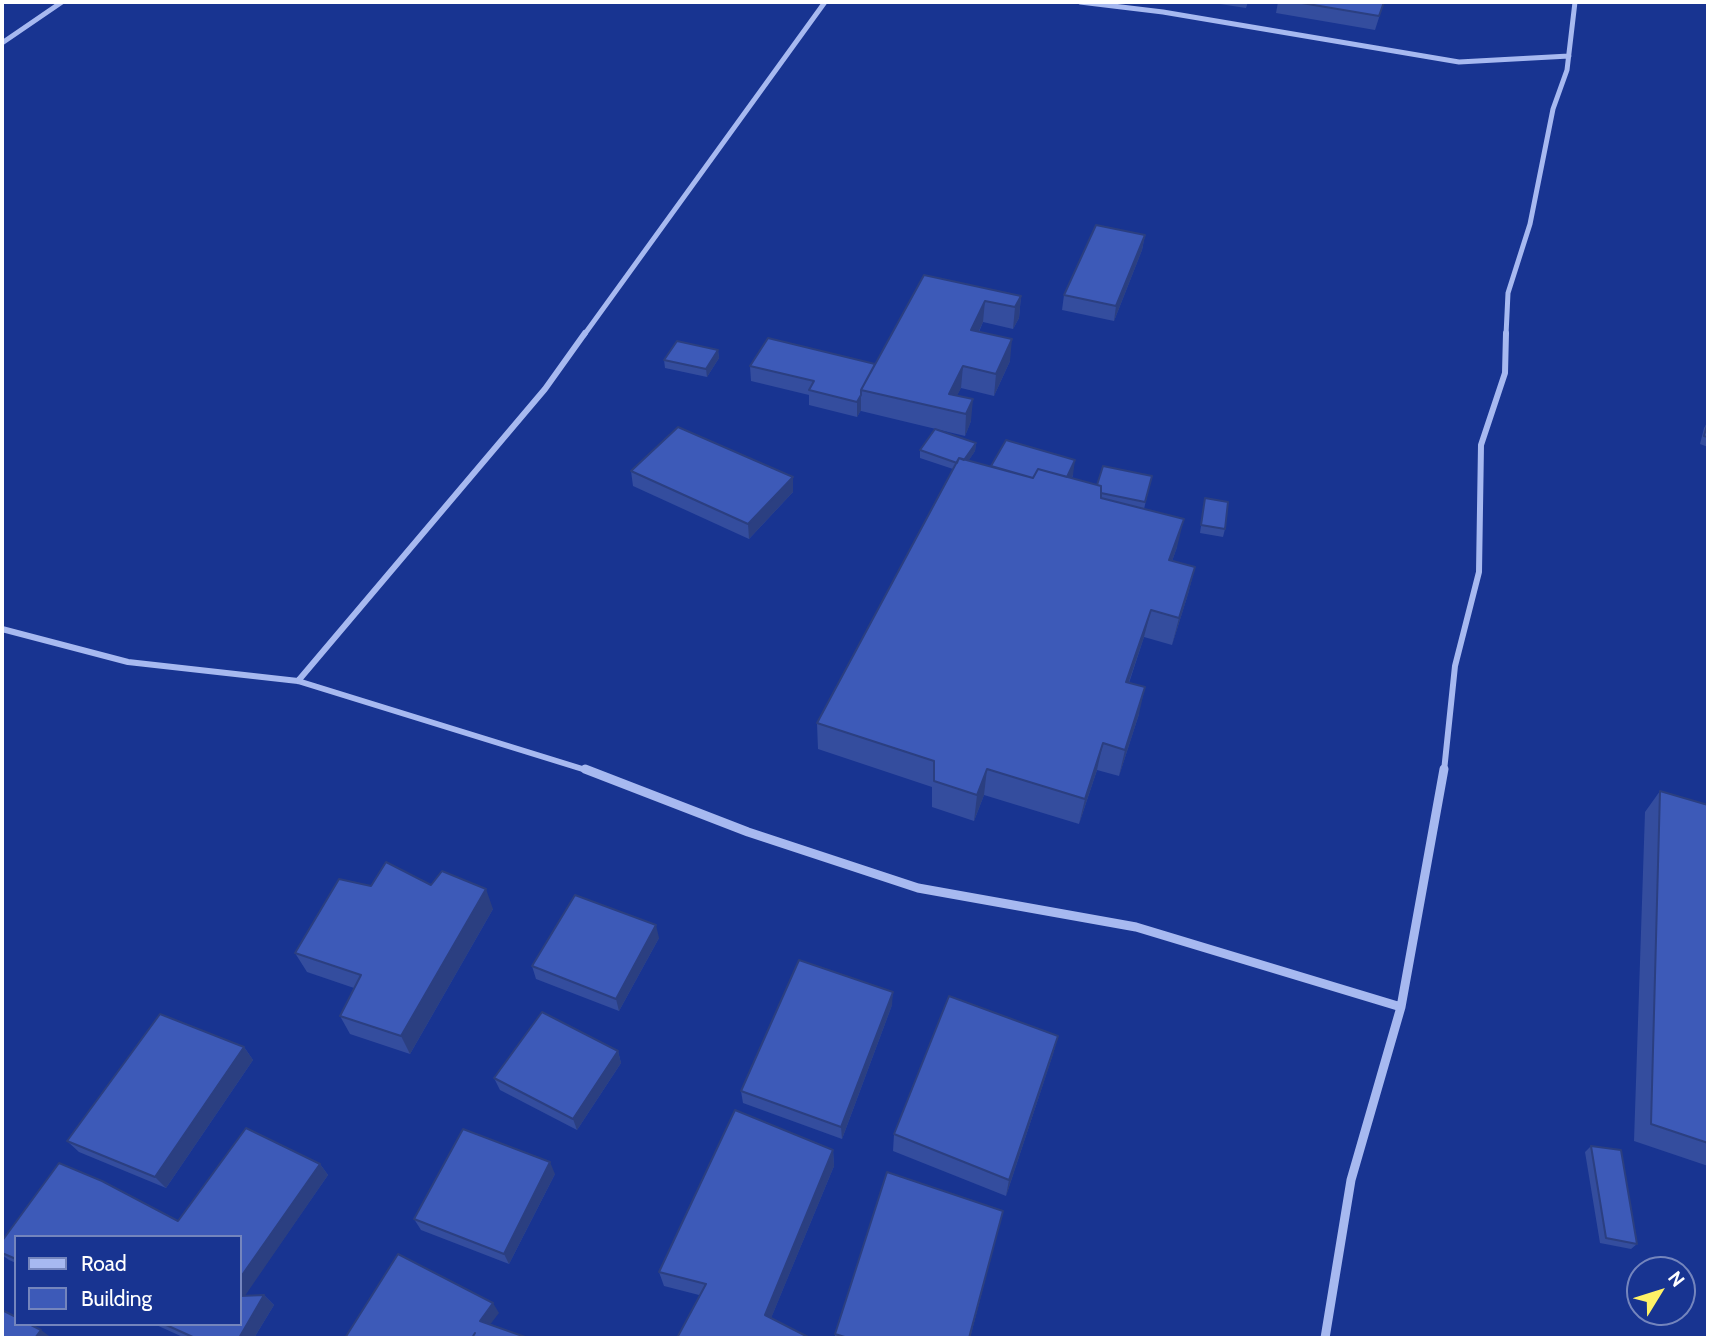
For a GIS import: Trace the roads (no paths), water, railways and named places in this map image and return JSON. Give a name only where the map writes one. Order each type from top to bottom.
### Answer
[{"type":"street","points":[[2,43],[62,2]]},
{"type":"street","points":[[298,681],[545,389],[825,2]]},
{"type":"street","points":[[1080,2],[1177,14],[1459,62],[1569,56]]},
{"type":"street","points":[[1325,1338],[1351,1180],[1401,1007],[1441,800],[1455,666],[1479,572],[1481,445],[1505,373],[1508,293],[1530,224],[1553,109],[1569,56],[1575,2]]},
{"type":"street","points":[[2,629],[128,662],[298,681],[573,765],[748,832],[918,888],[1136,927],[1401,1007]]}]
